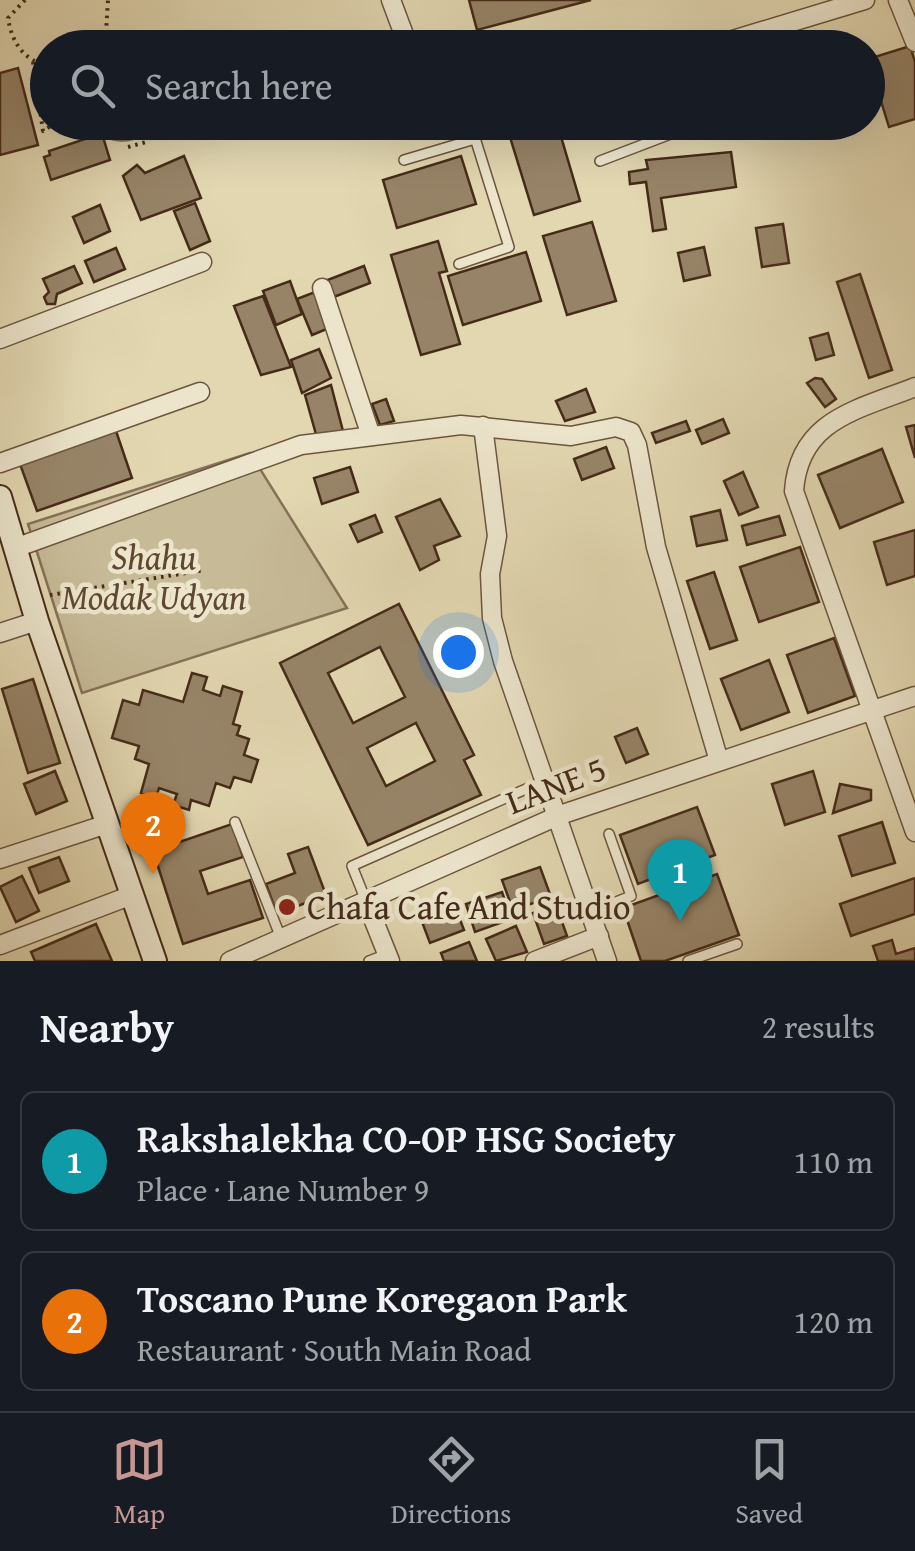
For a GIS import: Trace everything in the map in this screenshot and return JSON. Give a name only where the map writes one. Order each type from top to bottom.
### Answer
[{"type":"main road","points":[[0,497],[34,609],[154,961]]},
{"type":"street","points":[[391,0],[402,30]]},
{"type":"street","points":[[774,30],[865,0]]},
{"type":"street","points":[[898,0],[915,42]]},
{"type":"street","points":[[0,339],[202,262]]},
{"type":"street","points":[[322,288],[371,436]]},
{"type":"street","points":[[915,387],[836,419],[813,437],[796,461],[794,490],[915,832]]},
{"type":"street","points":[[0,463],[200,392]]},
{"type":"street","points":[[483,426],[497,536],[490,574],[492,618],[503,661],[560,815],[607,961]]},
{"type":"street","points":[[15,548],[301,445],[483,426],[557,435],[616,427],[631,432],[673,610],[720,761]]},
{"type":"street","points":[[0,633],[34,609]]},
{"type":"street","name":"LANE 5","points":[[230,961],[560,815],[915,696]]},
{"type":"street","points":[[0,859],[108,824]]},
{"type":"street","points":[[0,945],[132,895]]},
{"type":"street","points":[[366,900],[382,959]]},
{"type":"street","points":[[535,961],[599,936]]},
{"type":"lane","points":[[404,160],[472,140]]},
{"type":"lane","points":[[459,264],[509,247],[475,140]]},
{"type":"lane","points":[[600,160],[654,140]]},
{"type":"lane","points":[[366,900],[352,866],[547,780]]},
{"type":"lane","points":[[235,822],[281,938]]},
{"type":"lane","points":[[592,912],[631,896],[609,834]]},
{"type":"lane","points":[[688,961],[737,944]]},
{"type":"path","points":[[24,0],[8,18],[16,44],[30,59]]},
{"type":"path","points":[[106,30],[108,0]]},
{"type":"path","points":[[128,146],[148,140]]},
{"type":"path","points":[[34,609],[206,570]]},
{"type":"green space","name":"Shahu Modak Udyan","points":[[250,453],[347,608],[82,693],[28,524]]},
{"type":"building","points":[[469,0],[591,0],[477,30]]},
{"type":"building","points":[[910,46],[915,62],[915,119],[889,127],[885,114],[885,54]]},
{"type":"building","points":[[18,68],[30,114],[30,140],[37,140],[38,145],[0,155],[0,73]]},
{"type":"building","points":[[82,140],[104,140],[110,160],[51,180],[44,157],[50,155],[49,151]]},
{"type":"building","points":[[511,140],[562,140],[580,201],[534,215]]},
{"type":"building","points":[[731,152],[736,187],[661,198],[666,229],[653,231],[646,182],[630,184],[629,172],[648,169],[646,160]]},
{"type":"building","points":[[184,156],[201,198],[141,220],[123,176],[137,165],[145,173]]},
{"type":"building","points":[[461,156],[476,204],[397,228],[383,180]]},
{"type":"building","points":[[195,203],[210,241],[190,250],[174,211]]},
{"type":"building","points":[[100,205],[110,231],[84,243],[73,217]]},
{"type":"building","points":[[592,222],[616,301],[567,315],[543,236]]},
{"type":"building","points":[[783,224],[789,263],[762,267],[756,228]]},
{"type":"building","points":[[438,241],[447,271],[439,273],[460,344],[421,355],[391,255]]},
{"type":"building","points":[[704,247],[710,275],[684,281],[678,253]]},
{"type":"building","points":[[116,248],[125,269],[94,282],[85,261]]},
{"type":"building","points":[[526,252],[541,301],[463,325],[448,276]]},
{"type":"building","points":[[74,266],[82,283],[57,294],[55,304],[47,304],[44,297],[49,292],[43,279]]},
{"type":"building","points":[[364,266],[370,283],[331,298],[325,281]]},
{"type":"building","points":[[860,274],[892,370],[869,378],[837,282]]},
{"type":"building","points":[[290,281],[302,314],[276,325],[263,291]]},
{"type":"building","points":[[320,290],[334,326],[312,335],[297,299]]},
{"type":"building","points":[[263,296],[291,367],[261,375],[234,306]]},
{"type":"building","points":[[828,333],[834,355],[816,360],[810,338]]},
{"type":"building","points":[[319,349],[331,378],[302,393],[291,360]]},
{"type":"building","points":[[822,379],[836,399],[825,407],[807,383]]},
{"type":"building","points":[[331,385],[344,435],[317,438],[305,395]]},
{"type":"building","points":[[586,389],[595,412],[565,421],[556,401]]},
{"type":"building","points":[[386,399],[394,421],[380,425],[372,404]]},
{"type":"building","points":[[723,419],[729,433],[702,444],[696,430]]},
{"type":"building","points":[[686,421],[690,431],[656,443],[652,433]]},
{"type":"building","points":[[915,425],[915,458],[906,427]]},
{"type":"building","points":[[116,431],[132,478],[37,511],[20,464]]},
{"type":"building","points":[[606,447],[614,468],[582,480],[574,459]]},
{"type":"building","points":[[882,449],[903,502],[840,528],[818,475]]},
{"type":"building","points":[[350,467],[358,492],[322,504],[314,478]]},
{"type":"building","points":[[743,472],[758,507],[739,515],[724,481]]},
{"type":"building","points":[[440,499],[460,536],[434,546],[439,560],[420,570],[396,517]]},
{"type":"building","points":[[720,510],[727,540],[697,546],[691,517]]},
{"type":"building","points":[[375,515],[382,532],[358,542],[350,525]]},
{"type":"building","points":[[779,516],[785,535],[747,545],[742,526]]},
{"type":"building","points":[[915,530],[915,576],[887,585],[874,542]]},
{"type":"building","points":[[800,547],[819,602],[759,622],[740,567]]},
{"type":"building","points":[[714,572],[737,640],[710,649],[687,581]]},
{"type":"building","points":[[399,604],[474,755],[464,760],[481,795],[368,845],[280,663]],"holes":[[[380,647],[405,697],[353,723],[328,673]],[[416,723],[435,761],[386,786],[367,748]]]},
{"type":"building","points":[[834,638],[855,696],[808,713],[787,655]]},
{"type":"building","points":[[769,660],[789,712],[741,730],[721,679]]},
{"type":"building","points":[[192,673],[207,677],[203,690],[220,696],[223,686],[242,692],[233,724],[240,726],[237,735],[249,739],[244,755],[258,760],[251,782],[234,777],[230,788],[216,783],[209,806],[191,800],[189,810],[173,805],[177,794],[159,788],[156,798],[141,793],[149,764],[135,759],[139,746],[112,738],[123,700],[139,705],[143,690],[183,702]]},
{"type":"building","points":[[33,679],[60,763],[28,773],[2,689]]},
{"type":"building","points":[[637,728],[648,754],[626,763],[615,737]]},
{"type":"building","points":[[55,771],[67,801],[36,814],[24,784]]},
{"type":"building","points":[[813,771],[825,812],[785,825],[772,784]]},
{"type":"building","points":[[840,784],[871,790],[871,800],[833,813]]},
{"type":"building","points":[[697,807],[715,855],[638,884],[620,835]]},
{"type":"building","points":[[882,822],[895,863],[852,876],[839,836]]},
{"type":"building","points":[[232,824],[243,857],[200,871],[208,894],[250,880],[263,918],[183,944],[153,851]]},
{"type":"building","points":[[308,847],[326,895],[277,914],[266,884],[295,873],[288,854]]},
{"type":"building","points":[[59,857],[69,881],[39,893],[29,868]]},
{"type":"building","points":[[540,867],[551,897],[513,910],[502,880]]},
{"type":"building","points":[[717,874],[739,935],[665,961],[641,961],[623,908]]},
{"type":"building","points":[[22,876],[39,911],[16,922],[0,887]]},
{"type":"building","points":[[915,878],[915,914],[851,936],[840,904]]},
{"type":"building","points":[[502,892],[511,919],[475,932],[466,904]]},
{"type":"building","points":[[453,901],[464,930],[430,943],[419,914]]},
{"type":"building","points":[[556,905],[567,936],[544,944],[533,913]]},
{"type":"building","points":[[96,924],[112,961],[35,961],[31,952]]},
{"type":"building","points":[[516,926],[527,952],[496,961],[486,939]]},
{"type":"building","points":[[892,940],[896,954],[915,948],[915,961],[878,961],[873,946]]},
{"type":"building","points":[[469,942],[477,961],[444,961],[441,953]]},
{"type":"place","name":"Toscano Pune Koregaon Park","points":[[153,874]]},
{"type":"place","name":"Chafa Cafe And Studio","points":[[287,907]]},
{"type":"place","name":"Rakshalekha CO-OP HSG Society","points":[[680,921]]}]
